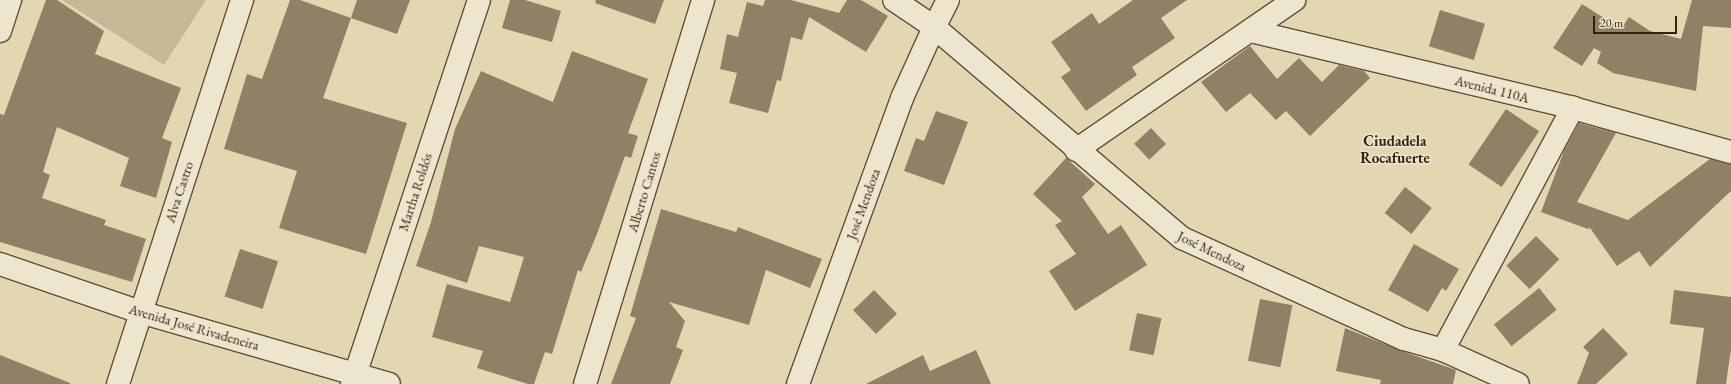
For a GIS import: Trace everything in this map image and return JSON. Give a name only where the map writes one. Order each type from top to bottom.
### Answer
[{"type":"street","points":[[0,31],[10,0]]},
{"type":"street","name":"Alva Castro","points":[[118,384],[242,0]]},
{"type":"street","name":"Martha Roldós","points":[[353,378],[479,0]]},
{"type":"street","name":"Alberto Cantos","points":[[585,384],[703,0]]},
{"type":"street","points":[[894,0],[934,27]]},
{"type":"street","name":"José Mendoza","points":[[798,384],[902,98],[934,27],[948,0]]},
{"type":"street","points":[[1076,150],[1294,0]]},
{"type":"street","name":"José Mendoza","points":[[934,27],[1076,150],[1182,238],[1404,339],[1444,350],[1518,384]]},
{"type":"street","name":"Avenida 110A","points":[[1251,31],[1572,108],[1731,152]]},
{"type":"street","points":[[1444,350],[1572,108]]},
{"type":"street","name":"Avenida José Rivadeneira","points":[[0,264],[140,312],[353,378],[389,384]]},
{"type":"shaded area","points":[[62,0],[206,0],[164,65]]},
{"type":"building","points":[[46,0],[57,0],[104,31],[95,54],[181,88],[162,138],[172,142],[156,198],[120,186],[129,158],[57,127],[43,172],[50,175],[42,198],[106,220],[104,225],[146,239],[132,282],[0,242],[0,114],[4,115]]},
{"type":"building","points":[[290,0],[300,0],[351,18],[323,98],[407,123],[366,254],[279,228],[297,171],[224,149],[247,74],[262,79]]},
{"type":"building","points":[[357,0],[410,0],[397,34],[351,18]]},
{"type":"building","points":[[510,0],[525,0],[561,11],[552,42],[502,28]]},
{"type":"building","points":[[596,0],[664,0],[655,24],[595,3]]},
{"type":"building","points":[[765,0],[791,0],[839,13],[847,0],[861,0],[888,16],[866,52],[809,17],[802,40],[791,37],[781,81],[777,80],[768,113],[729,103],[737,73],[720,69],[727,34],[738,37],[747,2],[763,6]]},
{"type":"building","points":[[1133,0],[1187,0],[1161,18],[1175,38],[1132,67],[1137,75],[1086,111],[1061,77],[1071,70],[1051,42],[1092,13],[1099,24]]},
{"type":"building","points":[[1692,0],[1731,0],[1731,28],[1703,26],[1696,91],[1613,73],[1597,63],[1601,52],[1594,48],[1582,66],[1553,48],[1582,4],[1621,29],[1629,17],[1650,31],[1681,39]]},
{"type":"building","points":[[1440,10],[1485,24],[1474,60],[1429,46]]},
{"type":"building","points":[[1250,46],[1277,79],[1299,58],[1322,82],[1339,65],[1364,71],[1370,78],[1310,136],[1286,111],[1276,120],[1250,93],[1226,112],[1201,82]]},
{"type":"building","points":[[572,51],[648,79],[628,133],[638,136],[631,158],[625,156],[597,234],[581,272],[578,270],[552,354],[545,352],[534,384],[528,384],[477,368],[483,351],[432,337],[447,284],[510,302],[524,257],[479,246],[467,283],[416,266],[431,222],[455,129],[481,71],[553,102]]},
{"type":"building","points":[[1506,109],[1539,131],[1502,187],[1469,165]]},
{"type":"building","points":[[936,111],[968,122],[944,185],[904,171],[916,138],[924,141]]},
{"type":"building","points":[[1579,123],[1616,133],[1577,202],[1628,220],[1710,159],[1731,164],[1731,191],[1650,267],[1639,251],[1617,266],[1590,228],[1588,229],[1541,212],[1564,151]]},
{"type":"building","points":[[1151,128],[1166,144],[1149,160],[1134,144]]},
{"type":"building","points":[[1066,158],[1095,184],[1082,197],[1108,234],[1121,225],[1147,265],[1075,311],[1049,271],[1076,254],[1055,225],[1062,221],[1033,194]]},
{"type":"building","points":[[1405,187],[1432,208],[1411,234],[1385,213]]},
{"type":"building","points":[[661,209],[736,232],[738,227],[822,259],[810,288],[766,270],[749,325],[669,302],[685,321],[676,347],[683,350],[670,384],[611,384],[636,318],[630,316]]},
{"type":"building","points":[[1536,236],[1559,259],[1530,289],[1506,266]]},
{"type":"building","points":[[1414,244],[1459,269],[1446,291],[1442,288],[1428,312],[1388,290]]},
{"type":"building","points":[[240,249],[278,261],[263,309],[225,297]]},
{"type":"building","points":[[1539,288],[1557,310],[1512,346],[1494,325]]},
{"type":"building","points":[[874,290],[897,314],[876,334],[853,310]]},
{"type":"building","points":[[1674,290],[1731,297],[1731,349],[1726,384],[1696,384],[1704,328],[1670,324]]},
{"type":"building","points":[[1260,299],[1292,305],[1280,367],[1248,361]]},
{"type":"building","points":[[1137,313],[1161,318],[1154,355],[1129,350]]},
{"type":"building","points":[[1345,328],[1399,350],[1456,370],[1453,384],[1380,384],[1381,380],[1336,371]]},
{"type":"building","points":[[1603,328],[1628,354],[1596,384],[1577,384],[1589,353],[1583,347]]},
{"type":"building","points":[[976,350],[991,384],[866,384],[923,355],[930,371]]},
{"type":"building","points":[[0,355],[70,383],[70,384],[0,384]]},
{"type":"district","name":"Ciudadela Rocafuerte","points":[[1395,148]]}]
